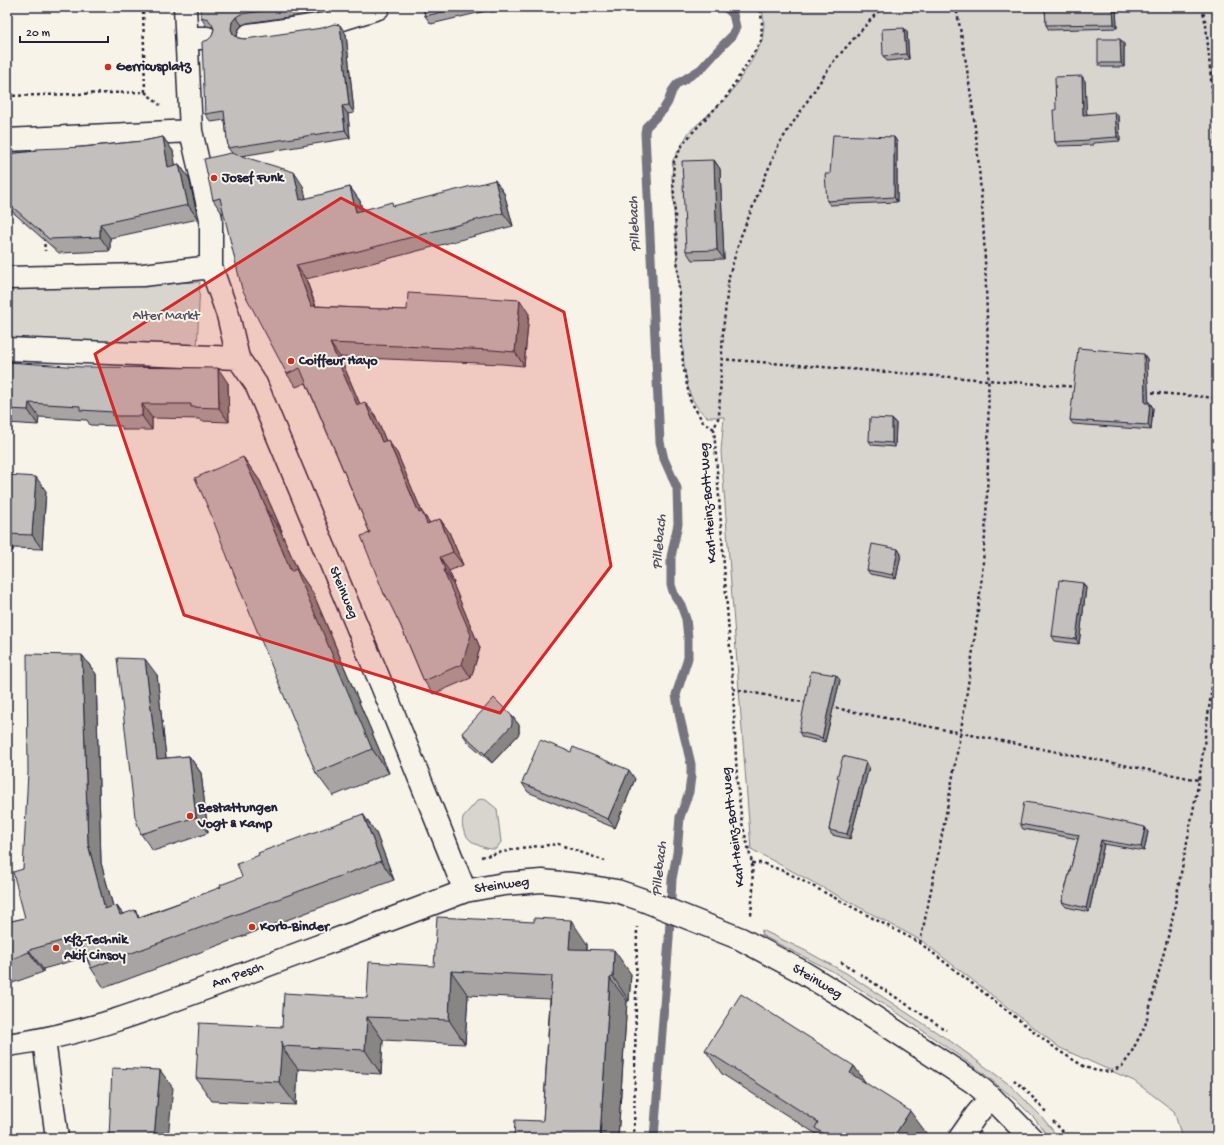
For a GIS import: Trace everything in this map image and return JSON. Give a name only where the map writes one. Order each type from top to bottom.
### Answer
[{"type":"street","points":[[7,349],[238,358],[228,315],[212,267],[211,219],[191,131],[197,38],[185,7]]},
{"type":"street","points":[[249,35],[326,24],[378,8]]},
{"type":"street","points":[[7,140],[191,131]]},
{"type":"street","points":[[7,278],[143,275],[212,267]]},
{"type":"street","name":"Steinweg","points":[[238,358],[256,384],[465,891],[504,884],[542,881],[579,884],[617,891],[742,939],[799,970],[845,998],[973,1082],[991,1097],[1031,1138]]},
{"type":"street","name":"Am Pesch","points":[[7,1045],[44,1040],[92,1027],[184,996],[465,891]]},
{"type":"street","points":[[44,1040],[57,1138]]},
{"type":"street","points":[[960,1138],[991,1097]]},
{"type":"path","points":[[7,96],[145,92],[143,7]]},
{"type":"path","name":"Karl-Heinz-Bott-Weg","points":[[742,939],[750,916],[753,889],[752,863],[742,823],[738,781],[733,689],[714,428],[703,422],[690,400],[683,365],[673,167],[674,161],[683,144],[727,96],[761,41],[762,22],[760,7]]},
{"type":"path","points":[[714,428],[719,416],[723,331],[730,276],[742,236],[762,184],[779,144],[833,62],[882,7]]},
{"type":"path","points":[[920,943],[946,821],[960,732],[981,581],[986,505],[988,380],[986,291],[980,180],[972,105],[956,7]]},
{"type":"path","points":[[1202,7],[1206,25],[1217,143]]},
{"type":"path","points":[[44,232],[46,276]]},
{"type":"path","points":[[722,359],[1083,387]]},
{"type":"path","points":[[1138,392],[1217,398]]},
{"type":"path","points":[[752,863],[762,863],[786,872],[920,943],[1060,1051],[1085,1067],[1097,1071],[1110,1072],[1122,1066],[1129,1057],[1145,1026],[1171,925],[1199,780],[1214,673],[1217,640]]},
{"type":"path","points":[[733,689],[812,704]]},
{"type":"path","points":[[828,707],[1199,780]]},
{"type":"path","points":[[478,858],[520,848],[558,844],[611,863]]},
{"type":"path","points":[[634,1138],[637,924]]},
{"type":"highlighted area","points":[[341,198],[564,312],[611,566],[500,713],[184,615],[95,354]]},
{"type":"green space","points":[[762,7],[1217,7],[1217,1138],[1182,1138],[1174,1111],[1134,1081],[1060,1048],[922,941],[751,849],[721,451],[724,417],[707,417],[696,406],[690,394],[687,381],[684,366],[672,177],[673,160],[689,132],[728,97],[751,62],[762,41],[764,24]]},
{"type":"green space","name":"Alter Markt","points":[[200,282],[197,350],[7,342],[7,288]]},
{"type":"green space","points":[[478,800],[486,800],[497,809],[501,842],[496,849],[487,848],[474,843],[467,837],[463,829],[463,817]]},
{"type":"green space","points":[[762,930],[806,951],[846,973],[953,1043],[1010,1085],[1041,1116],[1059,1138],[1049,1138],[1035,1119],[1016,1100],[979,1070],[902,1016],[832,971],[761,935]]},
{"type":"building","points":[[200,7],[292,7],[241,14],[236,17],[232,22],[231,29],[233,34],[238,38],[245,39],[322,28],[334,24],[340,25],[349,105],[342,106],[345,130],[228,148],[224,111],[205,114],[202,42],[208,40],[212,36],[214,29],[208,19],[201,17]]},
{"type":"building","points":[[423,7],[465,7],[425,16]]},
{"type":"building","points":[[1045,7],[1113,7],[1114,24],[1046,25]]},
{"type":"building","points":[[904,28],[906,54],[883,56],[882,29]]},
{"type":"building","points":[[1098,39],[1120,39],[1121,63],[1098,63]]},
{"type":"building","points":[[1082,76],[1083,115],[1115,112],[1117,137],[1055,142],[1053,110],[1056,110],[1055,77]]},
{"type":"building","points":[[833,135],[894,137],[894,197],[827,201],[825,174],[830,174]]},
{"type":"building","points":[[163,137],[168,167],[179,164],[188,205],[100,224],[100,237],[49,239],[7,202],[7,154],[36,151],[36,149],[83,147],[143,141]]},
{"type":"building","points":[[231,153],[294,172],[300,200],[350,187],[356,212],[392,202],[393,206],[495,180],[503,213],[359,251],[296,265],[311,306],[407,310],[408,293],[520,300],[515,352],[330,343],[357,405],[365,402],[382,442],[388,440],[419,513],[422,512],[427,524],[440,519],[453,552],[440,557],[445,570],[443,570],[471,635],[462,664],[424,681],[400,624],[384,594],[361,536],[370,533],[300,368],[287,374],[242,289],[220,198],[213,200],[204,159]]},
{"type":"building","points":[[714,160],[717,250],[686,251],[682,161]]},
{"type":"building","points":[[1078,348],[1144,354],[1145,403],[1150,403],[1148,425],[1070,420]]},
{"type":"building","points":[[7,362],[82,367],[218,368],[219,408],[191,407],[191,404],[142,404],[142,416],[113,416],[113,412],[80,410],[80,406],[29,403],[28,410],[7,409]]},
{"type":"building","points":[[870,418],[892,419],[892,443],[869,441]]},
{"type":"building","points":[[243,457],[266,507],[265,508],[291,572],[296,569],[372,749],[316,773],[195,478]]},
{"type":"building","points":[[7,475],[36,477],[32,535],[7,534]]},
{"type":"building","points":[[872,544],[898,549],[893,575],[867,570]]},
{"type":"building","points":[[1059,580],[1083,583],[1076,639],[1052,636]]},
{"type":"building","points":[[27,654],[82,655],[88,844],[105,909],[116,905],[120,915],[135,910],[138,918],[190,899],[221,887],[220,885],[242,877],[237,864],[259,855],[258,853],[363,814],[381,861],[91,968],[79,936],[29,950],[29,952],[7,961],[7,922],[25,918],[13,872],[23,869],[28,772]]},
{"type":"building","points":[[117,658],[145,659],[157,759],[189,756],[196,817],[141,834],[135,817]]},
{"type":"building","points":[[811,671],[836,675],[822,738],[799,732]]},
{"type":"building","points":[[494,698],[512,716],[512,725],[485,754],[462,733]]},
{"type":"building","points":[[540,740],[571,752],[573,747],[629,770],[608,819],[522,783]]},
{"type":"building","points":[[843,756],[866,762],[847,834],[829,830],[839,778],[837,778]]},
{"type":"building","points":[[1024,802],[1052,806],[1145,827],[1141,847],[1101,840],[1086,908],[1062,902],[1079,835],[1020,824]]},
{"type":"building","points":[[437,917],[534,922],[534,918],[571,920],[569,949],[614,950],[613,977],[610,978],[600,1137],[568,1136],[567,1138],[514,1138],[515,1120],[543,1121],[552,976],[451,971],[449,1020],[367,1017],[365,1050],[282,1046],[279,1082],[196,1078],[199,1023],[282,1027],[284,993],[367,998],[369,962],[434,966]]},
{"type":"building","points":[[741,994],[854,1066],[850,1073],[910,1111],[893,1138],[830,1138],[815,1128],[818,1122],[705,1050]]},
{"type":"building","points":[[112,1068],[160,1070],[154,1138],[109,1138]]},
{"type":"waterway","name":"Pillebach","points":[[654,1138],[672,879],[677,853],[680,817],[689,792],[691,764],[676,695],[688,658],[688,638],[686,619],[671,585],[671,557],[678,524],[677,488],[664,459],[660,442],[645,133],[646,127],[663,110],[677,84],[701,69],[731,37],[736,27],[733,14],[725,7]]},
{"type":"place","name":"Gerricusplatz","points":[[108,67]]},
{"type":"place","name":"Josef Funk","points":[[214,178]]},
{"type":"place","name":"Coiffeur Hayo","points":[[291,361]]},
{"type":"place","name":"Bestattungen Vogt & Kamp","points":[[190,816]]},
{"type":"place","name":"Korb-Binder","points":[[252,927]]},
{"type":"place","name":"Kfz-Technik Akif Cinsoy","points":[[56,948]]}]
